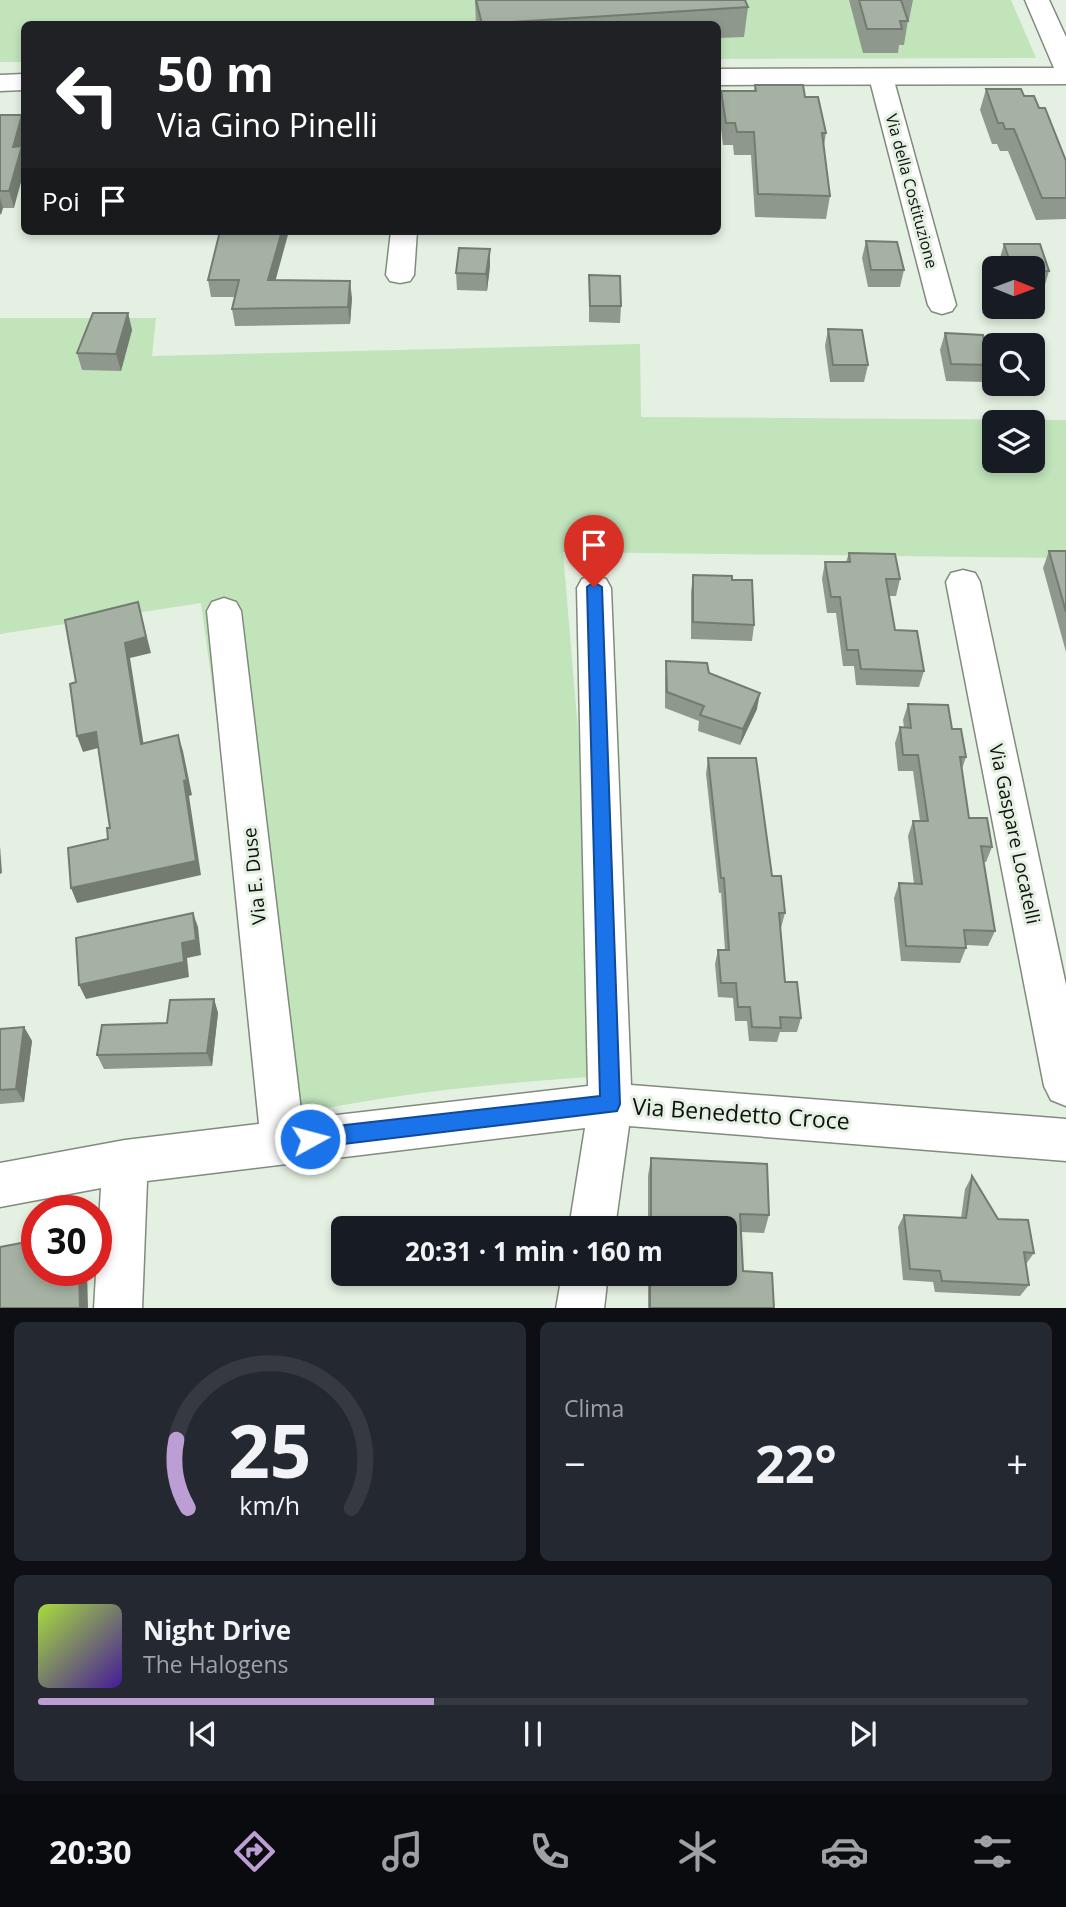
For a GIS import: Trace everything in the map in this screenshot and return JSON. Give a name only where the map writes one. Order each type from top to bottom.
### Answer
[{"type":"street","points":[[1037,0],[1066,66]]},
{"type":"street","points":[[721,77],[1066,76]]},
{"type":"street","name":"Via della Costituzione","points":[[881,77],[942,305]]},
{"type":"street","points":[[0,83],[21,82]]},
{"type":"street","points":[[400,275],[404,235]]},
{"type":"street","name":"Via Gaspare Locatelli","points":[[963,582],[1066,1086]]},
{"type":"street","points":[[594,587],[610,1104],[594,1216]]},
{"type":"street","name":"Via E. Duse","points":[[224,611],[283,1142]]},
{"type":"street","name":"Via Benedetto Croce","points":[[0,1185],[125,1162],[610,1104],[1065,1146]]},
{"type":"street","points":[[118,1308],[125,1162]]},
{"type":"street","points":[[580,1308],[583,1286]]},
{"type":"green space","points":[[0,0],[1011,0],[1036,58],[721,59],[721,21],[21,21],[21,62],[0,62]]},
{"type":"green space","points":[[0,318],[156,318],[152,356],[640,344],[641,417],[982,419],[982,473],[1045,473],[1045,420],[1066,420],[1066,558],[563,552],[607,1076],[438,1091],[354,1103],[271,1120],[201,603],[0,634]]},
{"type":"building","points":[[476,0],[745,0],[748,7],[529,21],[481,21]]},
{"type":"building","points":[[859,0],[901,0],[908,21],[900,21],[902,29],[867,29]]},
{"type":"building","points":[[755,85],[803,85],[805,97],[818,97],[826,133],[822,133],[830,196],[758,194],[754,132],[737,132],[735,123],[726,123],[721,91],[756,91]]},
{"type":"building","points":[[986,89],[1021,89],[1024,96],[1034,96],[1039,108],[1045,108],[1066,161],[1066,198],[1042,198],[1014,129],[1005,129],[1003,123],[998,123]]},
{"type":"building","points":[[0,115],[21,115],[13,147],[21,146],[21,149],[9,191],[0,191]]},
{"type":"building","points":[[219,235],[281,235],[268,280],[350,281],[348,307],[232,309],[239,280],[208,280]]},
{"type":"building","points":[[866,241],[897,242],[904,270],[871,270]]},
{"type":"building","points":[[1004,244],[1040,244],[1044,256],[1008,256]]},
{"type":"building","points":[[459,248],[490,249],[486,274],[456,273]]},
{"type":"building","points":[[589,275],[620,276],[621,306],[590,306]]},
{"type":"building","points":[[93,313],[128,313],[116,354],[77,353]]},
{"type":"building","points":[[828,329],[862,330],[868,365],[833,365]]},
{"type":"building","points":[[945,333],[982,335],[982,365],[951,364]]},
{"type":"building","points":[[1049,551],[1066,551],[1066,612]]},
{"type":"building","points":[[849,553],[895,554],[900,579],[886,579],[895,630],[917,631],[924,671],[861,669],[858,650],[847,650],[840,597],[831,597],[825,562],[850,562]]},
{"type":"building","points":[[693,575],[732,576],[732,580],[752,580],[754,625],[693,622]]},
{"type":"building","points":[[138,602],[146,637],[125,643],[141,744],[178,735],[187,780],[184,781],[196,861],[71,888],[68,848],[108,839],[107,828],[110,828],[96,732],[77,736],[70,684],[76,682],[65,620]]},
{"type":"building","points":[[666,661],[707,663],[709,673],[760,693],[743,729],[700,715],[704,706],[667,692]]},
{"type":"building","points":[[908,704],[948,705],[952,729],[961,729],[966,757],[960,757],[969,818],[987,818],[992,847],[981,846],[995,931],[964,930],[966,948],[906,946],[899,883],[922,884],[913,821],[928,821],[918,755],[903,755],[900,727],[911,728]]},
{"type":"building","points":[[708,758],[756,758],[772,876],[781,876],[785,913],[779,913],[785,982],[797,982],[801,1018],[780,1017],[781,1028],[752,1027],[750,1007],[738,1007],[736,983],[721,983],[718,950],[729,950],[724,878],[721,878]]},
{"type":"building","points":[[193,913],[196,940],[182,943],[184,962],[79,985],[76,938]]},
{"type":"building","points":[[214,999],[207,1053],[97,1055],[102,1025],[167,1023],[170,1000]]},
{"type":"building","points":[[24,1027],[16,1089],[0,1090],[0,1029]]},
{"type":"building","points":[[651,1158],[767,1164],[769,1215],[740,1214],[743,1271],[772,1273],[774,1308],[650,1308],[650,1286],[737,1286],[737,1216],[651,1216]]},
{"type":"building","points":[[972,1176],[998,1219],[1028,1220],[1034,1253],[1024,1252],[1029,1285],[942,1281],[940,1271],[910,1269],[904,1215],[966,1218]]},
{"type":"building","points":[[21,1243],[21,1286],[79,1286],[80,1308],[0,1308],[0,1247]]},
{"type":"route","points":[[310,1139],[610,1104],[594,587]]}]
